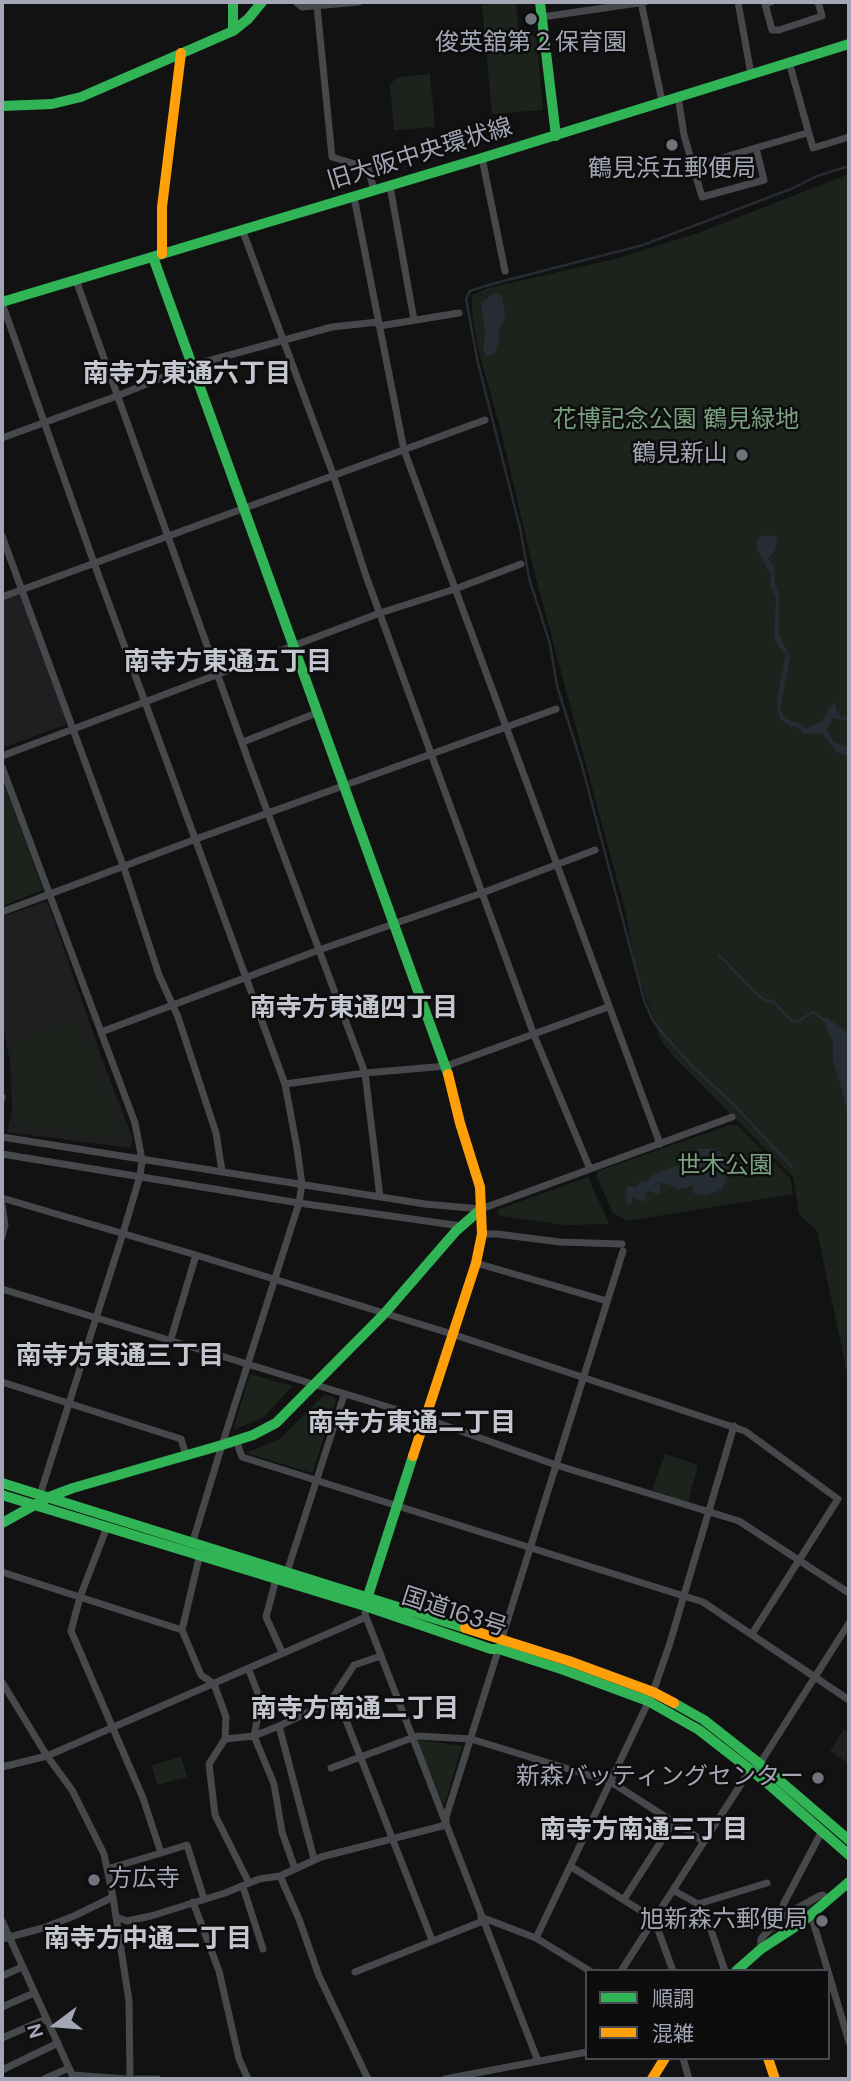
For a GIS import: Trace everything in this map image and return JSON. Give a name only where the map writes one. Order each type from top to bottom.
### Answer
[{"type":"main road","points":[[233,2],[233,30]]},
{"type":"main road","points":[[2,106],[64,102],[233,30],[248,19],[262,2]]},
{"type":"main road","points":[[540,2],[556,136]]},
{"type":"main road","name":"旧大阪中央環状線","points":[[2,303],[556,136],[849,44]]},
{"type":"main road","points":[[181,54],[158,255],[193,365],[319,712],[343,787],[446,1066],[480,1187],[482,1234],[476,1264],[367,1601]]},
{"type":"main road","points":[[2,1523],[42,1499],[222,1445],[276,1423],[316,1385],[461,1227],[481,1209]]},
{"type":"main road","name":"国道163号","points":[[2,1483],[107,1527],[276,1579],[367,1601]]},
{"type":"main road","name":"国道163号","points":[[2,1495],[42,1499],[193,1541],[501,1644],[593,1669],[704,1720],[849,1854]]},
{"type":"main road","name":"国道163号","points":[[754,1768],[765,1768],[849,1840]]},
{"type":"main road","points":[[738,1969],[761,1949],[811,1915],[849,1882]]},
{"type":"main road","points":[[652,2079],[664,2060]]},
{"type":"main road","points":[[769,2060],[775,2079]]},
{"type":"street","points":[[296,2],[302,8],[359,2]]},
{"type":"street","points":[[542,17],[642,2],[662,101]]},
{"type":"street","points":[[738,2],[751,74]]},
{"type":"street","points":[[771,2],[765,4],[772,30],[822,16],[818,2]]},
{"type":"street","points":[[317,6],[332,157],[368,168],[374,190]]},
{"type":"street","points":[[789,62],[813,148],[849,137]]},
{"type":"street","points":[[678,96],[684,135],[702,197],[764,180],[756,148]]},
{"type":"street","points":[[694,166],[807,133]]},
{"type":"street","points":[[482,158],[505,271]]},
{"type":"street","points":[[390,186],[414,320]]},
{"type":"street","points":[[354,197],[404,450],[660,1144]]},
{"type":"street","points":[[242,229],[333,474],[380,613],[534,1035],[590,1169]]},
{"type":"street","points":[[76,280],[365,1073],[380,1197]]},
{"type":"street","points":[[2,303],[285,1084],[302,1184],[299,1203],[193,1541],[201,1556],[182,1630],[201,1675],[215,1684],[226,1717],[225,1739],[209,1764],[215,1815],[246,1885],[263,1949]]},
{"type":"street","points":[[2,438],[193,365],[283,339],[332,327],[379,324],[459,313]]},
{"type":"street","points":[[2,597],[485,420]]},
{"type":"street","points":[[2,536],[71,730],[124,868],[159,975],[174,1005],[215,1133],[222,1171]]},
{"type":"street","points":[[2,756],[380,613],[521,564]]},
{"type":"street","points":[[2,912],[50,892],[124,868],[196,839],[556,709]]},
{"type":"street","points":[[243,742],[319,712]]},
{"type":"street","points":[[2,767],[135,1123],[142,1160],[140,1176],[68,1403],[42,1499]]},
{"type":"street","points":[[101,1032],[595,850]]},
{"type":"street","points":[[285,1084],[446,1066],[608,1007]]},
{"type":"street","points":[[2,1137],[380,1197],[461,1209],[481,1209],[732,1117]]},
{"type":"street","points":[[2,1154],[461,1227]]},
{"type":"street","points":[[2,1198],[452,1334],[745,1431],[838,1499],[752,1634]]},
{"type":"street","points":[[2,1205],[5,1225],[2,1237]]},
{"type":"street","points":[[446,1825],[446,1816],[622,1248],[482,1234]]},
{"type":"street","points":[[170,1342],[196,1255]]},
{"type":"street","points":[[476,1264],[607,1301]]},
{"type":"street","points":[[2,1289],[424,1418],[556,1465],[739,1521],[849,1593]]},
{"type":"street","points":[[2,1382],[181,1439],[186,1455]]},
{"type":"street","points":[[287,1572],[344,1395]]},
{"type":"street","points":[[536,1938],[650,1696],[669,1646],[734,1426]]},
{"type":"street","points":[[236,1440],[242,1457],[703,1602],[849,1700]]},
{"type":"street","points":[[107,1527],[80,1597],[71,1631],[143,1798],[161,1853]]},
{"type":"street","points":[[2,1572],[182,1630]]},
{"type":"street","points":[[276,1579],[266,1617],[282,1652]]},
{"type":"street","points":[[367,1601],[366,1618],[538,2062]]},
{"type":"street","points":[[2,1767],[47,1756],[215,1684],[282,1652],[366,1618]]},
{"type":"street","points":[[622,1969],[703,1841],[849,1623]]},
{"type":"street","points":[[225,1739],[254,1736],[330,1702],[354,1665],[381,1656]]},
{"type":"street","points":[[248,1668],[261,1701],[254,1736],[275,1784],[282,1832],[295,1869]]},
{"type":"street","points":[[2,1682],[47,1756],[72,1790],[104,1854],[129,2001],[131,2079]]},
{"type":"street","points":[[330,1702],[344,1715],[432,1940]]},
{"type":"street","points":[[279,1726],[314,1859]]},
{"type":"street","points":[[331,1768],[417,1735],[471,1739],[611,1782],[703,1841]]},
{"type":"street","points":[[624,1899],[673,1823]]},
{"type":"street","points":[[116,1917],[127,1921],[204,1899],[260,1879],[281,1876],[314,1859],[446,1825]]},
{"type":"street","points":[[779,1918],[784,1903],[822,1831]]},
{"type":"street","points":[[107,1868],[187,1845],[204,1899]]},
{"type":"street","points":[[570,1866],[654,1920],[672,1969]]},
{"type":"street","points":[[281,1876],[319,1976],[368,2079]]},
{"type":"street","points":[[673,1890],[698,1904],[768,1883]]},
{"type":"street","points":[[761,1949],[761,1939],[779,1918],[819,1896],[823,1895],[828,1900]]},
{"type":"street","points":[[5,1938],[43,1928],[113,1897]]},
{"type":"street","points":[[193,1902],[219,1971],[239,2059],[248,2079]]},
{"type":"street","points":[[811,1915],[827,1969]]},
{"type":"street","points":[[355,1972],[482,1919],[536,1938],[587,1969]]},
{"type":"street","points":[[2,1921],[5,1938],[22,1967],[72,2074]]},
{"type":"street","points":[[708,1921],[724,1969]]},
{"type":"street","points":[[2,1976],[22,1967]]},
{"type":"street","points":[[830,1978],[849,2042]]},
{"type":"street","points":[[2,2007],[34,1993]]},
{"type":"street","points":[[2,2038],[46,2019]]},
{"type":"street","points":[[2,2070],[58,2043]]},
{"type":"street","points":[[445,2079],[585,2052]]},
{"type":"street","points":[[684,2060],[689,2079]]},
{"type":"street","points":[[494,2070],[496,2079]]},
{"type":"street","points":[[44,2079],[72,2074],[158,2079]]},
{"type":"shaded area","points":[[495,293],[502,296],[505,317],[499,329],[499,341],[494,354],[486,356],[483,350],[485,336],[481,303]]},
{"type":"shaded area","points":[[766,535],[778,537],[774,553],[768,560],[774,565],[775,584],[779,595],[779,634],[790,657],[780,710],[786,718],[806,729],[823,721],[829,708],[835,703],[837,711],[841,716],[849,718],[849,721],[833,718],[827,731],[834,742],[849,747],[849,757],[837,752],[822,733],[804,734],[796,726],[790,726],[780,718],[777,700],[786,654],[774,637],[776,597],[770,585],[771,575],[756,548],[758,538]]},
{"type":"shaded area","points":[[17,594],[21,596],[67,721],[65,725],[2,748],[2,599]]},
{"type":"shaded area","points":[[47,901],[133,1139],[130,1148],[7,1132],[12,1110],[10,1061],[2,1023],[2,917]]},
{"type":"shaded area","points":[[826,1017],[845,1030],[849,1039],[849,1115],[833,1060],[833,1043],[823,1019]]},
{"type":"shaded area","points":[[699,1149],[714,1149],[720,1152],[727,1162],[729,1176],[722,1189],[707,1196],[693,1193],[692,1186],[679,1189],[659,1183],[661,1192],[658,1195],[648,1190],[645,1192],[647,1198],[644,1202],[633,1197],[631,1205],[627,1205],[628,1186],[636,1187],[655,1173],[677,1166],[689,1154]]},
{"type":"shaded area","points":[[844,1729],[849,1733],[849,1764],[830,1751]]},
{"type":"green space","points":[[516,2],[519,36],[536,35],[543,110],[492,114],[482,5]]},
{"type":"green space","points":[[430,74],[435,127],[394,130],[390,84],[398,77]]},
{"type":"green space","name":"花博記念公園 鶴見緑地","points":[[849,174],[849,1382],[817,1231],[799,1214],[793,1177],[671,1054],[660,1038],[636,969],[625,910],[478,349],[472,295],[488,288],[615,259],[698,233]]},
{"type":"green space","points":[[2,778],[43,890],[2,906]]},
{"type":"green space","points":[[80,1019],[122,1132],[118,1139],[20,1127],[11,1044]]},
{"type":"green space","name":"世木公園","points":[[730,1125],[737,1125],[790,1178],[793,1194],[627,1221],[613,1213],[596,1175],[598,1171]]},
{"type":"green space","points":[[588,1177],[609,1224],[565,1225],[499,1216],[497,1210]]},
{"type":"green space","points":[[250,1374],[292,1386],[264,1417],[233,1430]]},
{"type":"green space","points":[[324,1395],[333,1397],[336,1401],[312,1473],[246,1453],[280,1439]]},
{"type":"green space","points":[[665,1454],[698,1465],[688,1502],[652,1490]]},
{"type":"green space","points":[[417,1741],[462,1746],[444,1806]]},
{"type":"green space","points":[[181,1757],[187,1777],[157,1785],[152,1765]]},
{"type":"green space","points":[[822,1899],[797,1920],[764,1939],[784,1916]]},
{"type":"waterway","points":[[792,1167],[734,1105],[691,1065],[652,1019],[644,1000],[581,762],[557,686],[550,644],[529,578],[520,528],[478,363],[466,299],[470,291],[492,284],[643,245],[791,189],[817,176],[849,166]]},
{"type":"waterway","points":[[719,955],[758,995],[764,1000],[774,1002],[791,1020],[797,1022],[813,1012],[823,1019]]},
{"type":"traffic: fast","points":[[233,2],[233,31]]},
{"type":"traffic: fast","points":[[2,106],[52,104],[81,97],[233,31],[248,19],[262,2]]},
{"type":"traffic: fast","points":[[540,2],[556,136]]},
{"type":"traffic: fast","points":[[2,302],[482,158],[849,44]]},
{"type":"traffic: fast","points":[[153,257],[448,1074]]},
{"type":"traffic: fast","points":[[2,1523],[49,1497],[73,1488],[222,1445],[253,1435],[276,1423],[384,1314],[456,1231],[481,1209]]},
{"type":"traffic: fast","points":[[366,1602],[413,1456]]},
{"type":"traffic: fast","points":[[2,1483],[465,1628]]},
{"type":"traffic: fast","points":[[2,1495],[365,1606],[491,1649],[499,1649],[564,1670],[648,1701],[699,1730],[766,1782],[849,1855]]},
{"type":"traffic: fast","points":[[674,1703],[704,1720],[849,1840]]},
{"type":"traffic: fast","points":[[738,1969],[761,1949],[801,1923],[849,1882]]},
{"type":"traffic: slow","points":[[162,254],[162,207],[181,53]]},
{"type":"traffic: slow","points":[[413,1456],[476,1263],[482,1234],[480,1187],[448,1074]]},
{"type":"traffic: slow","points":[[465,1628],[569,1661],[653,1692],[674,1703]]},
{"type":"traffic: slow","points":[[652,2079],[664,2060]]},
{"type":"traffic: slow","points":[[769,2060],[775,2079]]},
{"type":"place","name":"俊英舘第２保育園","points":[[531,19]]},
{"type":"place","name":"鶴見浜五郵便局","points":[[672,145]]},
{"type":"place","name":"鶴見新山","points":[[742,455]]},
{"type":"place","name":"新森バッティングセンター","points":[[818,1778]]},
{"type":"place","name":"方広寺","points":[[94,1880]]},
{"type":"place","name":"旭新森六郵便局","points":[[822,1921]]},
{"type":"district","name":"南寺方東通六丁目","points":[[187,375]]},
{"type":"district","name":"南寺方東通五丁目","points":[[228,663]]},
{"type":"district","name":"南寺方東通四丁目","points":[[354,1009]]},
{"type":"district","name":"南寺方東通三丁目","points":[[120,1357]]},
{"type":"district","name":"南寺方東通二丁目","points":[[412,1424]]},
{"type":"district","name":"南寺方南通二丁目","points":[[355,1710]]},
{"type":"district","name":"南寺方南通三丁目","points":[[644,1831]]},
{"type":"district","name":"南寺方中通二丁目","points":[[148,1940]]}]
